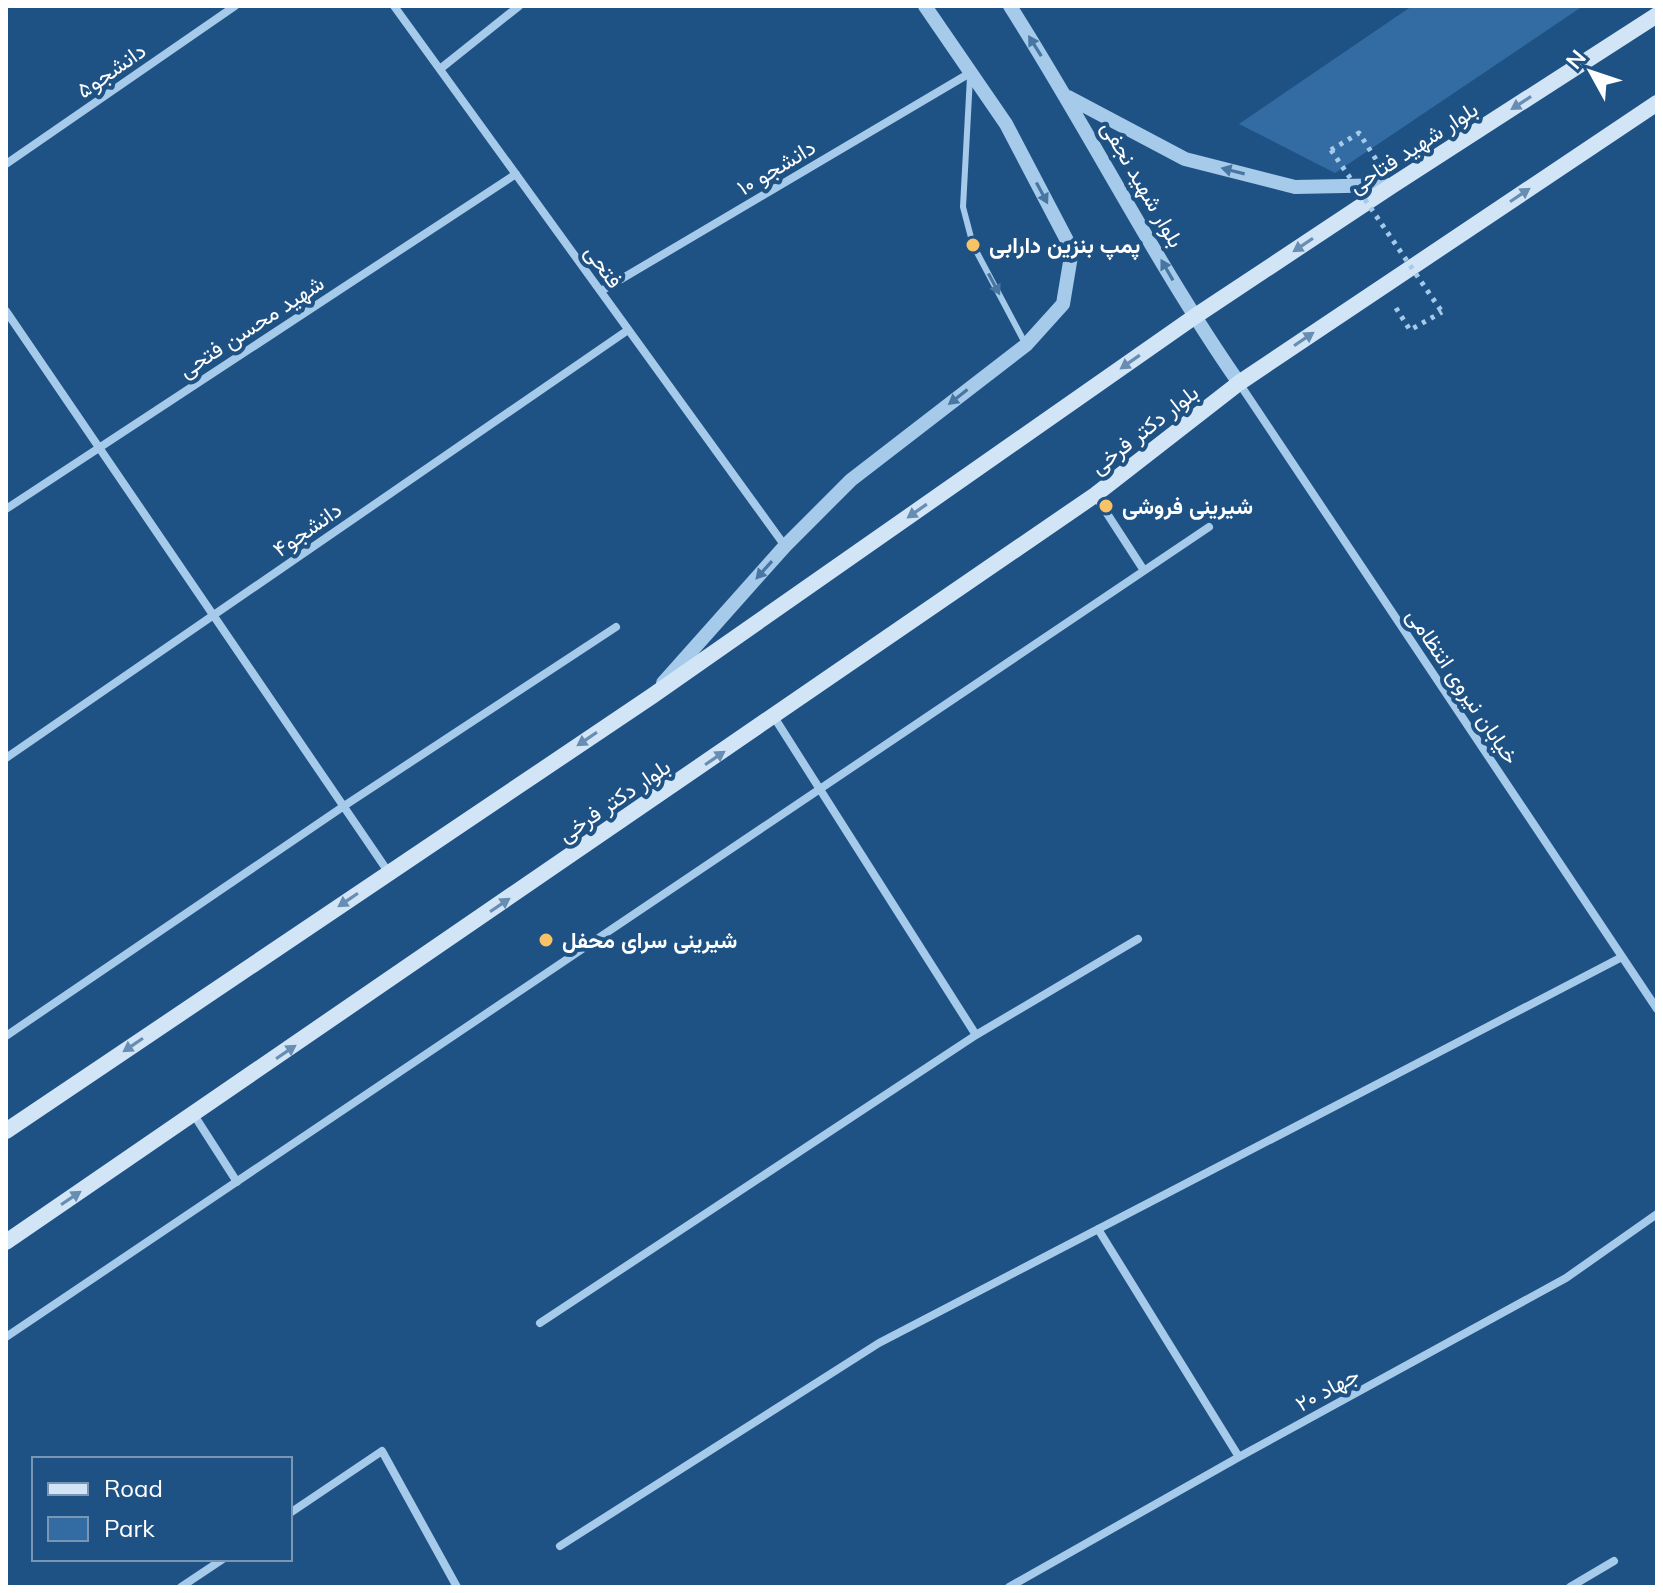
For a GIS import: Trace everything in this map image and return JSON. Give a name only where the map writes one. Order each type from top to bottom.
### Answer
[{"type":"main road","name":"بلوار شهید فتاحی","points":[[1194,317],[1657,15]]},
{"type":"main road","points":[[1239,383],[1657,103]]},
{"type":"main road","points":[[6,1131],[652,696],[1194,317]]},
{"type":"main road","name":"بلوار دکتر فرخی","points":[[6,1242],[1095,495],[1239,383]]},
{"type":"street","name":"دانشجو۵","points":[[6,164],[235,6]]},
{"type":"street","name":"فتحی","points":[[394,6],[785,546]]},
{"type":"street","points":[[440,69],[519,6]]},
{"type":"street","points":[[652,696],[785,546],[851,480],[1026,345],[1063,304],[1072,250],[1006,124],[925,6]]},
{"type":"street","name":"بلوار شهید نجفی","points":[[1010,6],[1067,96],[1194,317],[1239,383]]},
{"type":"street","name":"دانشجو ۱۰","points":[[601,291],[970,73]]},
{"type":"street","points":[[1067,96],[1185,159],[1295,187],[1393,185]]},
{"type":"street","name":"شهید محسن فتحی","points":[[6,509],[516,174]]},
{"type":"street","points":[[6,311],[389,873]]},
{"type":"street","name":"دانشجو۴","points":[[6,758],[628,330]]},
{"type":"street","name":"خیابان نیروی انتظامی","points":[[1239,383],[1657,1009]]},
{"type":"street","points":[[1095,495],[1143,569]]},
{"type":"street","points":[[6,1337],[1209,527]]},
{"type":"street","points":[[6,1036],[344,806],[616,627]]},
{"type":"street","points":[[774,717],[976,1035]]},
{"type":"street","points":[[540,1323],[976,1035],[1138,939]]},
{"type":"street","points":[[560,1546],[879,1343],[1622,957]]},
{"type":"street","points":[[194,1115],[237,1182]]},
{"type":"street","name":"جهاد ۲۰","points":[[1009,1587],[1566,1278],[1657,1214]]},
{"type":"street","points":[[1098,1229],[1239,1457]]},
{"type":"street","points":[[292,1512],[382,1451],[457,1587]]},
{"type":"street","points":[[181,1587],[220,1561]]},
{"type":"street","points":[[1570,1587],[1614,1561]]},
{"type":"lane","points":[[970,73],[963,207],[973,245],[1026,345]]},
{"type":"path","points":[[1359,133],[1331,150],[1442,312],[1410,330]]},
{"type":"green space","points":[[1412,6],[1583,6],[1335,173],[1239,124]]},
{"type":"place","name":"پمپ بنزین دارابى","points":[[973,245]]},
{"type":"place","name":"شیرینی فروشی","points":[[1106,506]]},
{"type":"place","name":"شیرینی سرای محفل","points":[[546,940]]}]
